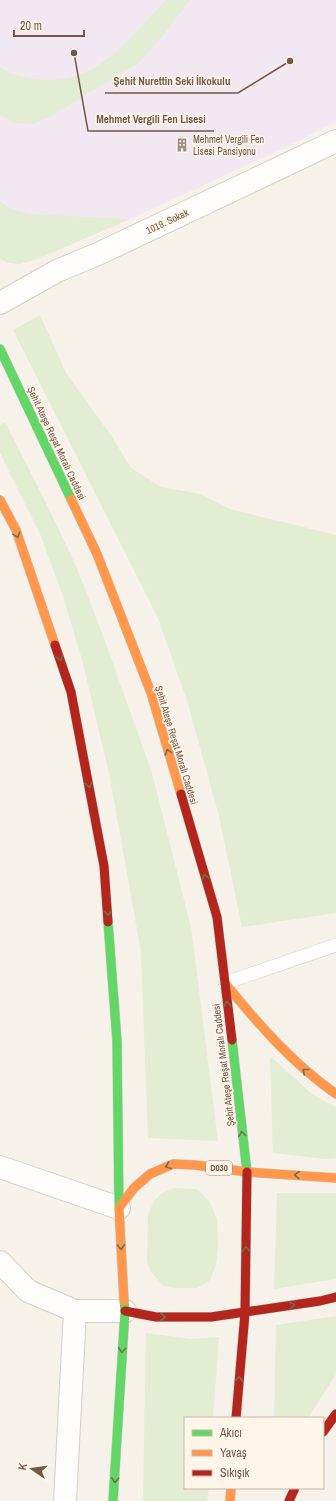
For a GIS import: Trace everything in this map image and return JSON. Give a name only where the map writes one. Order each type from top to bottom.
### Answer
[{"type":"main road","name":"Şehit Ateşe Reşat Moralı Caddesi","points":[[0,349],[97,554],[151,693],[217,917],[247,1172],[244,1313],[236,1417]]},
{"type":"main road","points":[[0,500],[16,530],[71,692],[104,866],[117,1041],[119,1208],[125,1311],[113,1501]]},
{"type":"main road","points":[[225,982],[268,1035],[295,1063],[336,1094]]},
{"type":"main road","name":"D030","points":[[119,1208],[134,1188],[150,1174],[173,1164],[195,1164],[247,1172],[336,1178]]},
{"type":"main road","points":[[125,1311],[156,1317],[211,1317],[320,1301],[336,1297]]},
{"type":"main road","points":[[324,1431],[336,1414]]},
{"type":"main road","points":[[230,1501],[231,1489]]},
{"type":"main road","points":[[289,1501],[295,1489]]},
{"type":"street","name":"1019. Sokak","points":[[0,303],[57,271],[100,253],[336,140]]},
{"type":"street","points":[[0,1167],[119,1208]]},
{"type":"street","points":[[0,1262],[28,1291],[75,1310],[125,1311]]},
{"type":"street","points":[[65,1501],[75,1310]]},
{"type":"lane","points":[[225,982],[336,945]]},
{"type":"shaded area","points":[[0,0],[336,0],[336,122],[288,146],[130,219],[37,259],[20,264],[9,263],[0,257]]},
{"type":"green space","points":[[166,0],[190,0],[157,43],[137,64],[51,116],[33,124],[14,123],[0,115],[0,67],[14,74],[31,78],[53,80],[73,77],[91,70],[108,59],[123,46]]},
{"type":"green space","points":[[0,201],[9,208],[28,214],[130,219],[37,259],[20,264],[9,263],[0,257]]},
{"type":"green space","points":[[40,315],[66,373],[112,437],[131,468],[161,487],[200,494],[230,509],[336,535],[336,913],[242,927],[219,816],[188,704],[158,618],[13,330]]},
{"type":"green space","points":[[5,422],[76,566],[102,633],[151,770],[191,927],[218,1141],[148,1138],[141,952],[110,778],[83,663],[63,596],[41,536],[0,453],[0,426]]},
{"type":"green space","points":[[270,1056],[313,1095],[336,1107],[336,1158],[325,1159],[273,1153]]},
{"type":"green space","points":[[174,1188],[197,1189],[209,1201],[217,1219],[218,1248],[216,1265],[210,1280],[197,1288],[175,1288],[164,1286],[151,1272],[147,1261],[148,1215],[154,1201],[162,1193]]},
{"type":"green space","points":[[277,1193],[336,1193],[336,1279],[274,1289]]},
{"type":"green space","points":[[336,1316],[336,1374],[309,1417],[274,1417],[276,1325]]},
{"type":"green space","points":[[146,1333],[190,1339],[219,1337],[213,1417],[184,1417],[184,1489],[209,1489],[207,1501],[143,1501]]},
{"type":"traffic: fast","points":[[0,349],[71,499]]},
{"type":"traffic: fast","points":[[108,922],[117,1041],[119,1208]]},
{"type":"traffic: fast","points":[[232,1040],[247,1172]]},
{"type":"traffic: fast","points":[[113,1501],[125,1311],[124,1301]]},
{"type":"traffic: slow","points":[[71,499],[97,554],[151,693],[181,794]]},
{"type":"traffic: slow","points":[[0,500],[16,530],[55,645]]},
{"type":"traffic: slow","points":[[225,983],[276,1042],[290,1056],[336,1094]]},
{"type":"traffic: slow","points":[[124,1301],[119,1208],[134,1188],[150,1174],[173,1164],[195,1165],[247,1172],[336,1178]]},
{"type":"traffic: slow","points":[[230,1501],[231,1489]]},
{"type":"traffic: jam","points":[[55,645],[71,692],[104,866],[108,922]]},
{"type":"traffic: jam","points":[[181,794],[217,917],[232,1040]]},
{"type":"traffic: jam","points":[[236,1417],[245,1313],[247,1172]]},
{"type":"traffic: jam","points":[[125,1311],[156,1317],[211,1317],[320,1301],[336,1297]]},
{"type":"traffic: jam","points":[[324,1431],[336,1414]]},
{"type":"traffic: jam","points":[[289,1501],[295,1489]]},
{"type":"place","name":"Mehmet Vergili Fen Lisesi","points":[[74,53]]},
{"type":"place","name":"Şehit Nurettin Seki İlkokulu","points":[[290,61]]},
{"type":"place","name":"Mehmet Vergili Fen Lisesi Pansiyonu","points":[[182,145]]}]
